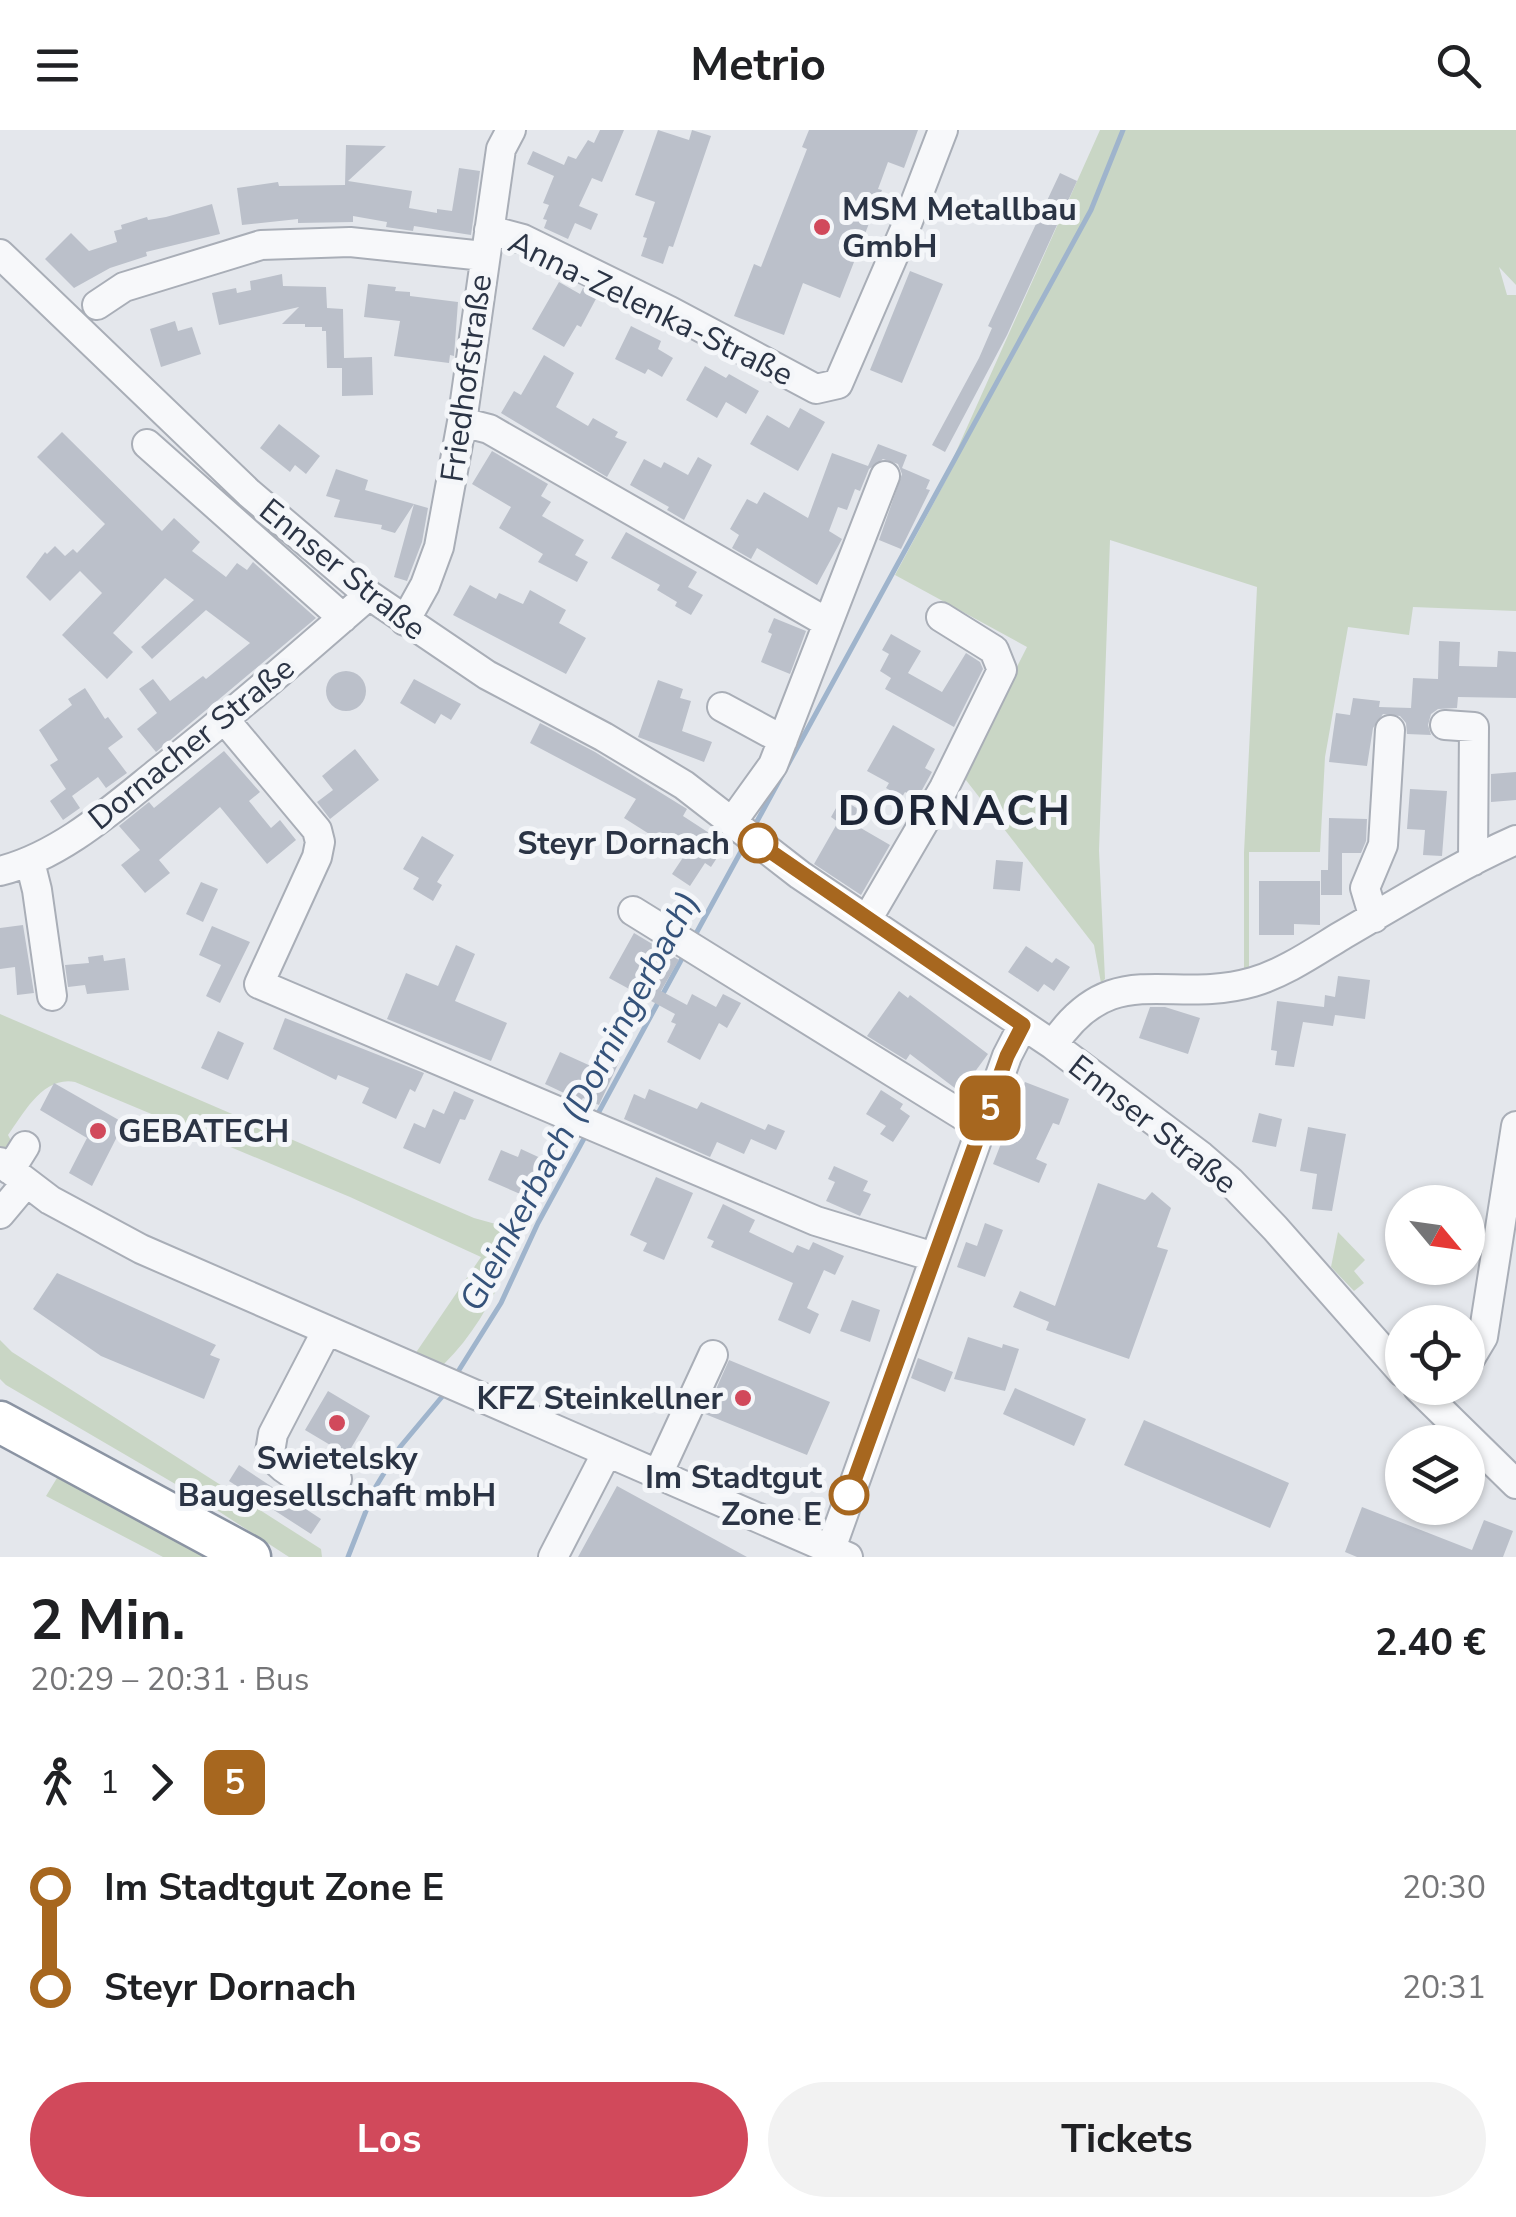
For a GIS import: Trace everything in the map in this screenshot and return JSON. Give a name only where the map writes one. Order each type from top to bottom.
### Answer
[{"type":"highway","points":[[0,1392],[89,1470]]},
{"type":"highway","points":[[0,1422],[250,1557]]},
{"type":"street","name":"Friedhofstraße","points":[[405,622],[439,547],[462,422],[501,149],[511,130]]},
{"type":"street","name":"Anna-Zelenka-Straße","points":[[486,243],[523,239],[816,389],[838,384],[906,229],[943,130]]},
{"type":"street","points":[[97,305],[124,288],[261,246],[486,243]]},
{"type":"street","name":"Ennser Straße","points":[[0,254],[196,444],[297,519],[369,595],[487,675],[684,785],[825,892],[1053,1045],[1230,1181],[1385,1353]]},
{"type":"street","points":[[462,422],[488,429],[828,623]]},
{"type":"street","points":[[147,444],[343,618]]},
{"type":"street","points":[[744,832],[885,476]]},
{"type":"street","name":"Dornacher Straße","points":[[0,871],[30,862],[85,828],[224,720],[369,595]]},
{"type":"street","points":[[868,918],[944,788],[1002,670],[994,650],[941,616]]},
{"type":"street","points":[[722,707],[783,740]]},
{"type":"street","points":[[224,720],[317,830],[320,842],[317,857],[259,984],[816,1222],[934,1258]]},
{"type":"street","points":[[1445,725],[1474,727],[1473,861]]},
{"type":"street","points":[[1374,918],[1365,888],[1382,845],[1390,730]]},
{"type":"street","points":[[1053,1045],[1078,1014],[1111,992],[1215,990],[1275,975],[1516,840]]},
{"type":"street","points":[[30,862],[52,996]]},
{"type":"street","points":[[634,911],[983,1128]]},
{"type":"street","points":[[1,1211],[15,1165],[94,1226],[658,1474],[798,1547],[836,1554],[934,1258],[1007,1056],[1023,1025]]},
{"type":"street","points":[[1485,1324],[1516,1126]]},
{"type":"street","points":[[327,1330],[272,1434],[270,1452],[279,1465],[310,1483],[318,1486],[337,1479]]},
{"type":"street","points":[[658,1474],[713,1355]]},
{"type":"street","points":[[1442,1405],[1516,1484]]},
{"type":"street","points":[[553,1557],[608,1452]]},
{"type":"green space","points":[[1100,130],[1516,130],[1516,285],[1499,267],[1507,295],[1516,295],[1516,611],[1413,607],[1409,635],[1348,627],[1325,757],[1320,852],[1249,852],[1249,975],[1244,973],[1244,853],[1257,587],[1110,540],[1099,851],[1105,979],[1101,983],[1094,945],[962,775],[1027,647],[895,575],[953,467],[951,463]]},
{"type":"green space","points":[[0,1014],[474,1218],[524,1232],[480,1318],[444,1364],[415,1354],[481,1257],[350,1197],[75,1082],[44,1090],[8,1135],[20,1158],[34,1172],[0,1146]]},
{"type":"green space","points":[[1338,1232],[1365,1260],[1354,1271],[1364,1283],[1354,1291],[1331,1267]]},
{"type":"green space","points":[[0,1340],[12,1352],[321,1549],[322,1557],[289,1557],[189,1492],[6,1385],[0,1379]]},
{"type":"green space","points":[[57,1478],[214,1557],[163,1557],[46,1496]]},
{"type":"building","points":[[600,130],[624,130],[602,182],[592,178],[579,206],[598,214],[591,230],[575,223],[568,239],[544,228],[549,205],[543,203],[554,176],[527,164],[533,151],[564,165],[568,156],[576,159],[588,140],[594,143]]},
{"type":"building","points":[[658,130],[689,140],[692,130],[711,136],[673,247],[669,246],[663,264],[641,256],[655,202],[635,195]]},
{"type":"building","name":"MSM Metallbau GmbH","points":[[809,130],[918,130],[904,168],[888,162],[878,189],[882,190],[840,298],[803,283],[784,335],[734,316],[754,264],[761,267],[807,149],[802,147]]},
{"type":"building","points":[[346,145],[386,146],[348,181],[412,191],[409,208],[437,213],[437,209],[452,211],[459,168],[480,171],[471,235],[414,226],[413,231],[386,227],[387,222],[353,216],[353,222],[298,223],[298,219],[242,225],[237,188],[278,182],[279,186],[345,185]]},
{"type":"building","points":[[1060,173],[1077,181],[1007,335],[945,452],[932,445],[979,358],[992,328],[988,326]]},
{"type":"building","points":[[212,204],[220,234],[146,252],[147,256],[110,268],[74,288],[45,259],[71,233],[89,251],[117,242],[114,231],[122,229],[121,225]]},
{"type":"building","points":[[910,271],[943,284],[902,383],[870,370]]},
{"type":"building","points":[[282,274],[283,286],[326,287],[327,308],[343,309],[344,358],[372,357],[373,395],[342,396],[342,368],[327,368],[326,331],[305,324],[282,324],[299,307],[219,325],[212,293],[236,288],[237,293],[251,290],[250,281]]},
{"type":"building","points":[[559,282],[580,294],[583,288],[598,295],[581,327],[577,325],[564,347],[532,329]]},
{"type":"building","points":[[368,284],[396,287],[395,291],[410,292],[410,296],[458,302],[454,356],[450,355],[449,363],[394,356],[400,321],[364,317]]},
{"type":"building","points":[[175,321],[178,331],[192,327],[201,354],[161,367],[150,329]]},
{"type":"building","points":[[631,326],[661,341],[658,349],[673,358],[662,377],[648,369],[645,374],[615,359]]},
{"type":"building","points":[[544,355],[574,373],[556,407],[588,426],[593,418],[627,442],[607,477],[501,413],[514,391],[521,395]]},
{"type":"building","points":[[705,366],[759,391],[746,414],[726,402],[717,418],[686,400]]},
{"type":"building","points":[[800,408],[825,422],[798,471],[750,444],[767,415],[789,428]]},
{"type":"building","points":[[279,424],[320,456],[306,474],[295,465],[290,472],[260,448]]},
{"type":"building","points":[[62,432],[162,531],[174,518],[200,542],[192,551],[226,577],[237,563],[247,570],[253,562],[316,618],[156,752],[137,729],[157,713],[139,689],[153,679],[170,701],[203,676],[206,679],[250,643],[206,610],[152,659],[141,647],[194,600],[165,578],[113,633],[133,652],[107,679],[62,635],[102,593],[80,571],[50,601],[26,577],[45,552],[55,546],[65,556],[73,549],[77,553],[105,524],[37,457]]},
{"type":"building","points":[[878,444],[907,455],[902,468],[930,480],[926,489],[930,490],[901,549],[879,540],[902,474],[898,464],[883,459],[869,469],[847,510],[838,507],[829,531],[842,539],[817,585],[757,548],[751,559],[732,548],[739,535],[730,529],[747,499],[757,504],[764,492],[808,518],[832,453],[868,466]]},
{"type":"building","points":[[492,451],[548,484],[541,496],[551,502],[542,516],[584,540],[575,555],[588,562],[577,582],[538,562],[543,554],[499,528],[511,507],[472,484]]},
{"type":"building","points":[[698,457],[712,465],[684,520],[630,485],[644,459],[661,468],[664,462],[688,475]]},
{"type":"building","points":[[336,469],[368,480],[365,490],[414,504],[395,533],[381,529],[382,525],[334,517],[340,500],[326,496]]},
{"type":"building","points":[[414,504],[428,508],[422,542],[407,581],[394,577]]},
{"type":"building","points":[[626,532],[697,572],[688,587],[703,595],[691,615],[657,590],[660,585],[611,558]]},
{"type":"building","points":[[470,585],[496,599],[499,593],[523,604],[530,590],[566,610],[559,623],[586,638],[566,674],[453,615]]},
{"type":"building","points":[[774,618],[806,631],[790,674],[761,662]]},
{"type":"building","points":[[891,634],[921,651],[908,673],[942,692],[966,653],[980,662],[983,669],[954,727],[885,689],[891,678],[880,671],[889,654],[882,650]]},
{"type":"building","points":[[1439,641],[1460,642],[1459,666],[1497,667],[1498,651],[1516,652],[1516,698],[1458,697],[1457,708],[1438,709],[1431,714],[1431,735],[1407,734],[1406,723],[1400,716],[1383,714],[1373,728],[1367,766],[1329,762],[1336,713],[1350,715],[1353,698],[1380,701],[1379,707],[1411,708],[1413,678],[1438,679]]},
{"type":"building","points":[[346,671],[360,677],[366,691],[360,705],[346,711],[332,705],[326,691],[332,677]]},
{"type":"building","points":[[414,679],[461,704],[451,720],[441,714],[435,724],[400,703]]},
{"type":"building","points":[[658,680],[683,689],[680,698],[691,701],[682,731],[712,742],[704,762],[638,737]]},
{"type":"building","points":[[85,688],[105,719],[108,717],[123,737],[108,748],[127,773],[106,788],[98,777],[72,796],[80,808],[63,820],[50,801],[66,789],[50,765],[58,760],[39,730],[72,705],[68,699]]},
{"type":"building","points":[[540,723],[687,809],[683,816],[726,844],[711,867],[705,863],[690,886],[672,874],[684,856],[624,818],[636,799],[530,743]]},
{"type":"building","points":[[893,725],[935,749],[925,768],[932,772],[917,799],[905,792],[902,797],[886,788],[889,783],[867,771]]},
{"type":"building","points":[[355,749],[379,780],[330,819],[317,802],[333,790],[322,776]]},
{"type":"building","points":[[224,751],[260,792],[249,801],[271,828],[280,820],[296,840],[267,864],[220,807],[159,860],[170,873],[145,893],[121,865],[140,850],[119,826],[149,802],[154,808]]},
{"type":"building","points":[[1516,772],[1516,800],[1491,802],[1491,774]]},
{"type":"building","points":[[1410,789],[1447,791],[1442,856],[1423,855],[1425,830],[1407,829]]},
{"type":"building","points":[[841,799],[867,814],[859,827],[890,845],[861,895],[814,864],[838,822],[831,817]]},
{"type":"building","points":[[1329,818],[1367,819],[1361,853],[1342,853],[1342,895],[1321,895],[1321,870],[1328,870]]},
{"type":"building","points":[[422,836],[454,855],[437,882],[442,885],[433,901],[413,889],[419,878],[403,869]]},
{"type":"building","points":[[996,860],[1023,862],[1020,891],[993,889]]},
{"type":"building","points":[[1259,881],[1320,881],[1320,925],[1294,924],[1294,935],[1259,935]]},
{"type":"building","points":[[201,882],[218,889],[203,922],[186,914]]},
{"type":"building","points":[[23,925],[34,993],[17,995],[15,967],[0,969],[0,928]]},
{"type":"building","points":[[212,926],[250,942],[220,1003],[206,996],[221,965],[199,955]]},
{"type":"building","points":[[634,933],[679,960],[661,991],[687,1005],[692,994],[716,1007],[723,994],[741,1003],[727,1028],[719,1023],[700,1060],[667,1042],[676,1024],[671,1022],[675,1014],[609,978]]},
{"type":"building","points":[[456,945],[475,954],[455,1001],[507,1023],[491,1061],[387,1019],[406,973],[438,986]]},
{"type":"building","points":[[1026,946],[1052,963],[1056,958],[1070,967],[1054,991],[1044,984],[1038,992],[1008,972]]},
{"type":"building","points":[[103,955],[104,961],[125,958],[129,990],[87,994],[85,985],[68,987],[65,965],[89,963],[88,957]]},
{"type":"building","points":[[1338,976],[1370,980],[1365,1019],[1335,1015],[1333,1026],[1303,1022],[1294,1067],[1275,1065],[1277,1051],[1271,1050],[1277,1001],[1324,1007],[1325,995],[1335,997]]},
{"type":"building","points":[[899,991],[908,998],[910,995],[988,1054],[960,1092],[910,1054],[906,1060],[867,1036]]},
{"type":"building","points":[[1150,1007],[1165,1007],[1200,1018],[1188,1054],[1139,1038]]},
{"type":"building","points":[[285,1018],[424,1073],[415,1092],[410,1089],[396,1119],[362,1103],[369,1088],[338,1075],[336,1080],[273,1049]]},
{"type":"building","points":[[218,1031],[244,1043],[228,1080],[201,1068]]},
{"type":"building","points":[[560,1052],[593,1067],[601,1052],[620,1060],[599,1105],[545,1084]]},
{"type":"building","points":[[1025,1082],[1069,1099],[1059,1125],[1053,1123],[1036,1159],[1047,1164],[1039,1183],[993,1164]]},
{"type":"building","name":"GEBATECH","points":[[54,1083],[124,1123],[92,1186],[69,1173],[87,1138],[40,1110]]},
{"type":"building","points":[[649,1089],[697,1109],[701,1102],[765,1130],[768,1124],[785,1131],[776,1150],[751,1139],[744,1154],[717,1142],[710,1157],[624,1119],[634,1094],[645,1099]]},
{"type":"building","points":[[881,1090],[903,1104],[900,1109],[910,1116],[893,1142],[880,1134],[886,1126],[866,1114]]},
{"type":"building","points":[[454,1091],[474,1100],[465,1120],[460,1119],[440,1164],[403,1148],[414,1123],[425,1128],[433,1109],[444,1114]]},
{"type":"building","points":[[1259,1113],[1282,1119],[1276,1147],[1252,1142]]},
{"type":"building","points":[[1308,1127],[1346,1134],[1332,1211],[1312,1209],[1317,1174],[1300,1171]]},
{"type":"building","points":[[521,1149],[547,1161],[527,1197],[488,1180],[501,1150],[518,1157]]},
{"type":"building","points":[[834,1166],[868,1181],[863,1191],[871,1194],[860,1216],[826,1201],[835,1182],[828,1179]]},
{"type":"building","points":[[656,1177],[693,1193],[664,1260],[643,1251],[647,1243],[630,1235]]},
{"type":"building","points":[[1098,1183],[1145,1200],[1152,1192],[1171,1208],[1157,1247],[1168,1250],[1129,1359],[1046,1330],[1049,1322],[1013,1307],[1020,1291],[1055,1306]]},
{"type":"building","points":[[723,1204],[755,1220],[749,1232],[793,1253],[797,1245],[809,1250],[813,1242],[844,1256],[835,1275],[824,1270],[807,1308],[819,1314],[810,1334],[778,1320],[793,1283],[711,1247],[714,1241],[707,1238]]},
{"type":"building","points":[[985,1223],[1003,1230],[985,1277],[957,1267],[966,1242],[977,1246]]},
{"type":"building","points":[[57,1273],[216,1345],[210,1355],[220,1359],[204,1399],[101,1356],[33,1309]]},
{"type":"building","points":[[852,1300],[880,1310],[870,1342],[840,1331]]},
{"type":"building","points":[[968,1337],[1019,1349],[1005,1391],[954,1379]]},
{"type":"building","points":[[918,1358],[953,1372],[945,1392],[911,1378]]},
{"type":"building","points":[[729,1360],[830,1402],[807,1455],[705,1414]]},
{"type":"building","points":[[1015,1388],[1086,1419],[1074,1446],[1003,1414]]},
{"type":"building","name":"Swietelsky Baugesellschaft mbH","points":[[328,1391],[370,1416],[347,1455],[305,1430]]},
{"type":"building","points":[[1144,1420],[1289,1483],[1270,1528],[1124,1465]]},
{"type":"building","points":[[239,1465],[321,1519],[311,1534],[229,1481]]},
{"type":"building","points":[[617,1486],[747,1557],[578,1557]]},
{"type":"building","points":[[1362,1507],[1385,1516],[1385,1525],[1408,1525],[1472,1550],[1485,1520],[1513,1531],[1503,1557],[1357,1557],[1345,1552]]},
{"type":"waterway","name":"Gleinkerbach (Dorningerbach)","points":[[755,825],[1091,210],[1123,130]]},
{"type":"waterway","name":"Gleinkerbach (Dorningerbach)","points":[[693,939],[745,844]]},
{"type":"waterway","name":"Gleinkerbach (Dorningerbach)","points":[[595,1119],[685,953]]},
{"type":"waterway","name":"Gleinkerbach (Dorningerbach)","points":[[454,1378],[501,1303],[538,1223],[587,1133]]},
{"type":"waterway","name":"Gleinkerbach (Dorningerbach)","points":[[348,1557],[375,1488],[400,1447],[446,1392]]},
{"type":"bus line","name":"5","points":[[758,843],[1023,1025],[1007,1056],[849,1495]]},
{"type":"place","name":"MSM Metallbau GmbH","points":[[822,227]]},
{"type":"place","name":"Steyr Dornach","points":[[758,843]]},
{"type":"place","name":"GEBATECH","points":[[98,1131]]},
{"type":"place","name":"KFZ Steinkellner","points":[[743,1398]]},
{"type":"place","name":"Swietelsky Baugesellschaft mbH","points":[[337,1423]]},
{"type":"place","name":"Im Stadtgut Zone E","points":[[849,1495]]},
{"type":"district","name":"DORNACH","points":[[955,810]]}]
